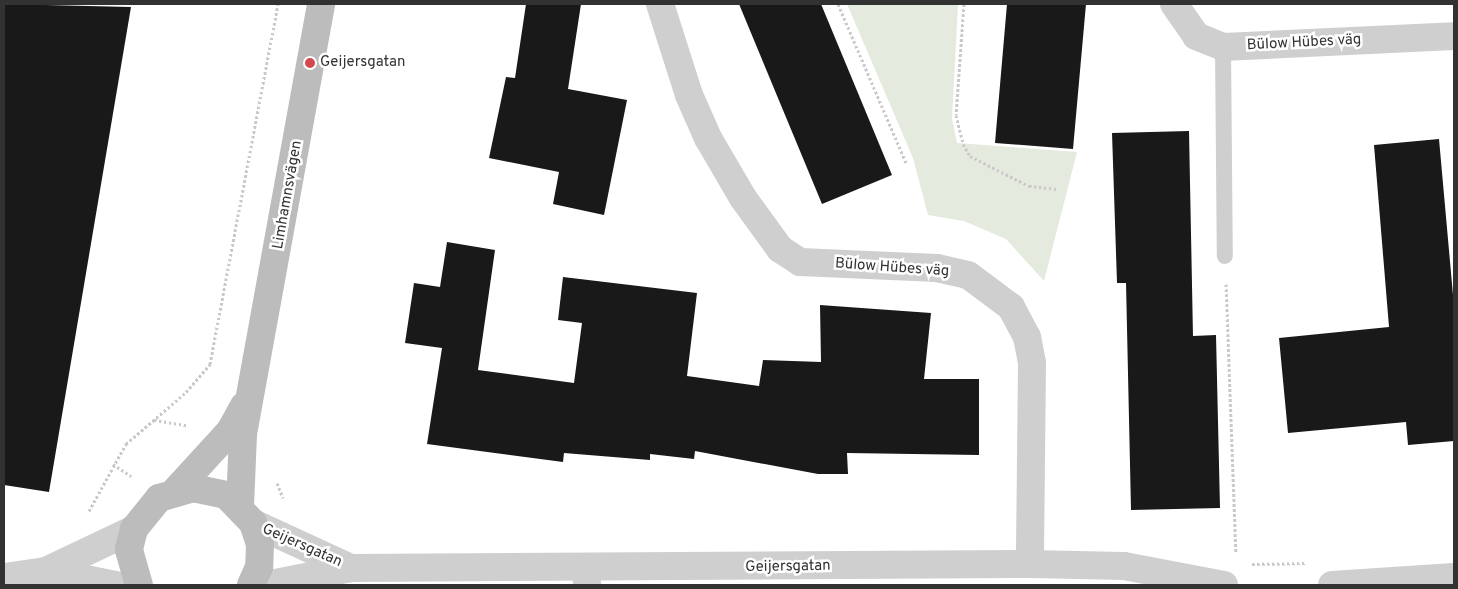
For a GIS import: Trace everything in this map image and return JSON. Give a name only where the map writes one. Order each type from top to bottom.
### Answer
[{"type":"main road","name":"Limhamnsvägen","points":[[251,585],[259,567],[260,544],[247,514],[243,434],[254,386],[321,4]]},
{"type":"main road","name":"Limhamnsvägen","points":[[134,529],[144,512],[176,490],[230,431],[254,386]]},
{"type":"main road","points":[[176,490],[210,490],[247,514]]},
{"type":"main road","points":[[134,529],[129,550],[138,585]]},
{"type":"street","name":"Bülow Hübes väg","points":[[660,4],[689,95],[708,138],[743,198],[780,249],[800,262],[937,268],[968,275],[1011,307],[1027,337],[1032,363],[1030,564]]},
{"type":"street","name":"Bülow Hübes väg","points":[[1174,4],[1196,36],[1224,47],[1454,36]]},
{"type":"street","name":"Geijersgatan","points":[[247,514],[351,568]]},
{"type":"street","points":[[4,577],[46,571],[134,529]]},
{"type":"street","name":"Geijersgatan","points":[[265,585],[351,568],[587,577],[1030,564],[1124,566],[1224,585]]},
{"type":"street","points":[[46,571],[116,585]]},
{"type":"street","points":[[1332,585],[1454,577]]},
{"type":"lane","points":[[1224,47],[1225,256]]},
{"type":"path","points":[[84,520],[126,444],[186,392],[210,364],[278,4]]},
{"type":"path","points":[[838,4],[907,165]]},
{"type":"path","points":[[964,4],[956,115],[963,144],[970,156],[1029,186],[1057,189]]},
{"type":"path","points":[[1225,256],[1236,557]]},
{"type":"path","points":[[154,419],[191,426]]},
{"type":"shaded area","points":[[847,4],[958,4],[952,119],[957,143],[1077,152],[1044,281],[1006,239],[964,221],[928,215],[913,158]]},
{"type":"building","points":[[4,4],[131,7],[49,492],[4,485]]},
{"type":"building","points":[[526,4],[581,4],[568,89],[627,100],[604,215],[553,204],[559,172],[489,158],[506,77],[515,78]]},
{"type":"building","points":[[739,4],[821,4],[892,175],[822,204]]},
{"type":"building","points":[[1007,4],[1086,4],[1073,149],[995,143]]},
{"type":"building","points":[[1189,131],[1193,336],[1216,335],[1220,508],[1131,510],[1126,283],[1117,283],[1112,133]]},
{"type":"building","points":[[1439,139],[1454,306],[1454,441],[1408,445],[1406,422],[1288,433],[1279,338],[1389,327],[1374,145]]},
{"type":"building","points":[[447,242],[495,250],[478,370],[574,383],[582,323],[558,320],[563,277],[697,293],[687,376],[759,386],[763,360],[821,362],[820,305],[931,313],[924,379],[979,379],[979,455],[847,453],[848,474],[818,474],[695,451],[694,459],[650,454],[650,460],[564,453],[563,462],[427,444],[442,348],[405,343],[414,283],[440,287]]},
{"type":"place","name":"Geijersgatan","points":[[310,63]]}]
